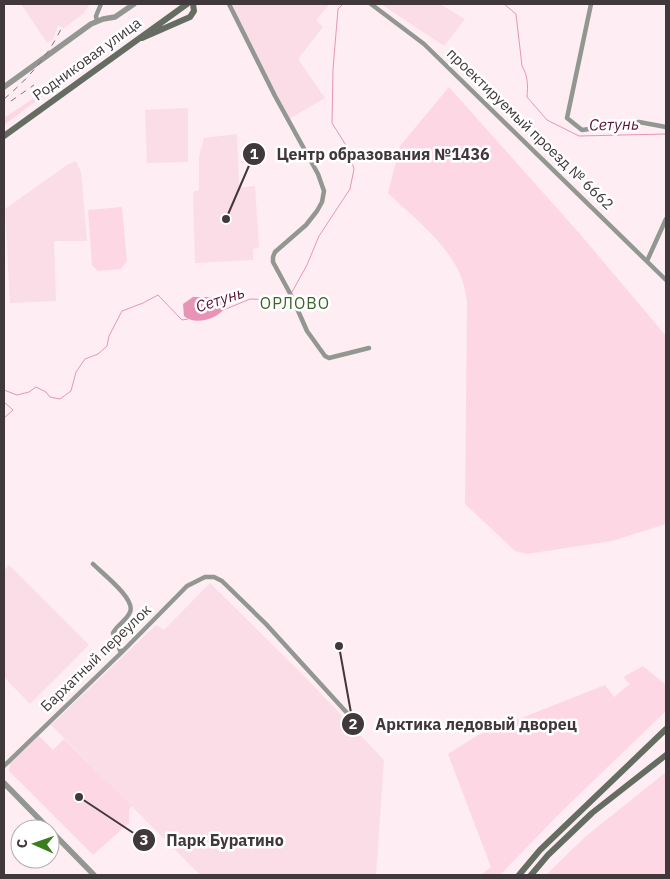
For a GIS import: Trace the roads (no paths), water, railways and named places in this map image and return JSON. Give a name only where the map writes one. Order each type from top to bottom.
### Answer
[{"type":"main road","name":"Родниковая улица","points":[[4,136],[186,4]]},
{"type":"main road","points":[[133,41],[190,17],[194,11],[193,4]]},
{"type":"main road","points":[[519,875],[540,850],[666,729]]},
{"type":"main road","points":[[531,875],[548,855],[592,813],[666,755]]},
{"type":"street","points":[[97,21],[96,16],[101,4]]},
{"type":"street","points":[[4,87],[97,21],[115,17],[134,4]]},
{"type":"street","points":[[229,4],[275,96],[318,174],[324,191],[322,202],[317,211],[273,257],[273,262],[292,297],[307,331],[325,356],[329,358],[368,348]]},
{"type":"street","name":"проектируемый проезд № 6662","points":[[371,4],[424,44],[666,280]]},
{"type":"street","points":[[592,4],[567,118],[582,130],[639,122],[666,127]]},
{"type":"street","points":[[647,261],[666,219]]},
{"type":"street","points":[[93,564],[127,596],[131,603],[132,609],[129,614],[113,633],[121,653]]},
{"type":"street","name":"Бархатный переулок","points":[[4,766],[187,586],[201,578],[210,576],[222,581],[246,605],[348,714]]},
{"type":"street","points":[[4,783],[38,819]]},
{"type":"street","points":[[60,841],[94,875]]},
{"type":"water","points":[[193,297],[222,299],[223,310],[210,319],[198,321],[188,319],[184,316],[183,304]]},
{"type":"waterway","name":"Сетунь","points":[[292,292],[307,265],[319,236],[350,189],[354,169],[347,147],[332,123],[333,69],[338,9],[343,4]]},
{"type":"waterway","name":"Сетунь","points":[[504,4],[516,14],[522,66],[527,81],[527,97],[547,120],[579,136],[666,134]]},
{"type":"waterway","name":"Сетунь","points":[[4,390],[17,395],[29,392],[36,387],[46,392],[50,397],[60,399],[71,391],[76,372],[85,359],[98,354],[107,346],[109,336],[122,311],[158,295],[182,320],[188,319]]},
{"type":"waterway","name":"Сетунь","points":[[221,311],[250,299],[274,300],[288,295]]},
{"type":"waterway","name":"Сетунь","points":[[4,402],[13,410],[4,418]]},
{"type":"railway","points":[[4,99],[37,66],[51,48],[62,27]]},
{"type":"railway","points":[[11,101],[34,85]]},
{"type":"place","name":"Центр образования №1436","points":[[226,219]]},
{"type":"place","name":"Арктика ледовый дворец","points":[[339,646]]},
{"type":"place","name":"Парк Буратино","points":[[79,797]]},
{"type":"district","name":"ОРЛОВО","points":[[295,303]]}]
